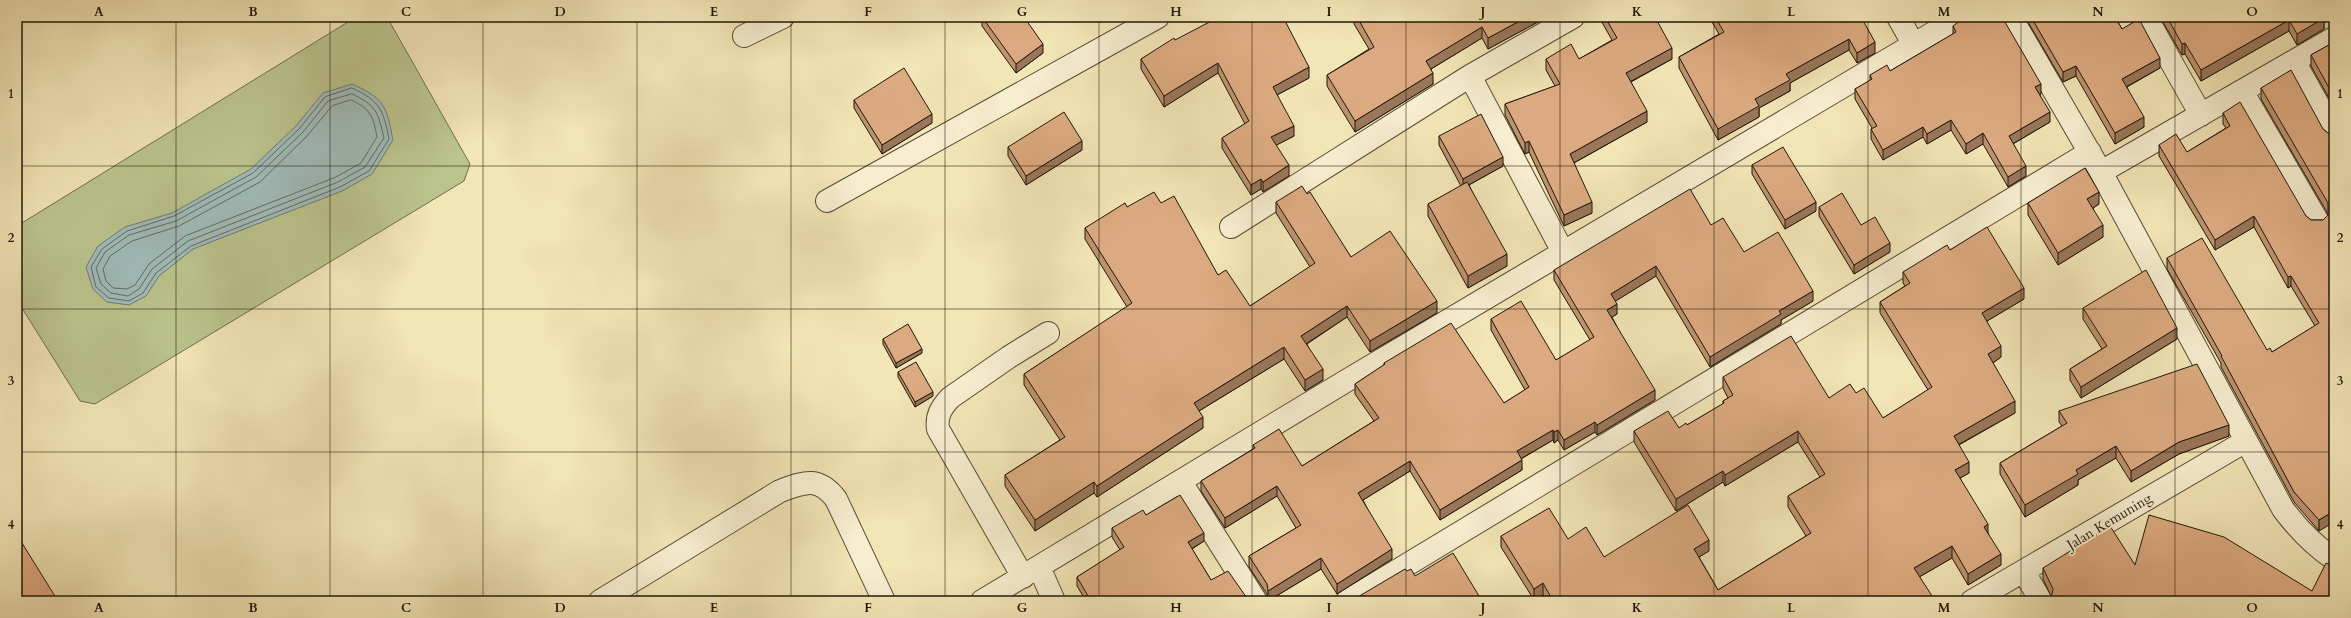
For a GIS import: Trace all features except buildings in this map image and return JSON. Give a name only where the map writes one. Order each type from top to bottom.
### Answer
[{"type":"street","points":[[744,36],[783,17]]},
{"type":"street","points":[[827,201],[1158,17]]},
{"type":"street","points":[[1231,227],[1470,76],[1573,17]]},
{"type":"street","points":[[1898,17],[1914,45]]},
{"type":"street","points":[[984,600],[1563,252],[1960,17]]},
{"type":"street","points":[[2011,17],[2090,152],[2283,510],[2301,532],[2329,550]]},
{"type":"street","points":[[2146,17],[2201,115]]},
{"type":"street","points":[[2101,172],[2334,38]]},
{"type":"street","points":[[2294,61],[2334,133]]},
{"type":"street","points":[[1470,76],[1563,252]]},
{"type":"street","points":[[2242,91],[2317,220]]},
{"type":"street","points":[[1347,601],[2090,152]]},
{"type":"street","points":[[1048,333],[1009,357],[950,398],[942,406],[937,421],[938,429],[963,476],[1024,576],[1054,601]]},
{"type":"street","name":"Jalan Kemuning","points":[[1972,601],[2246,441]]},
{"type":"street","points":[[600,601],[780,491],[799,484],[813,482],[827,488],[836,499],[884,601]]},
{"type":"street","points":[[1181,482],[1256,601]]},
{"type":"street","points":[[2024,572],[2041,601]]},
{"type":"green space","points":[[356,17],[387,17],[470,164],[464,181],[95,404],[80,401],[17,300],[17,226]]},
{"type":"water","points":[[352,84],[378,99],[386,111],[391,128],[393,140],[372,174],[342,191],[193,249],[159,276],[146,296],[129,305],[107,302],[93,289],[86,267],[98,246],[125,227],[172,213],[251,169],[296,126],[323,93]]}]
